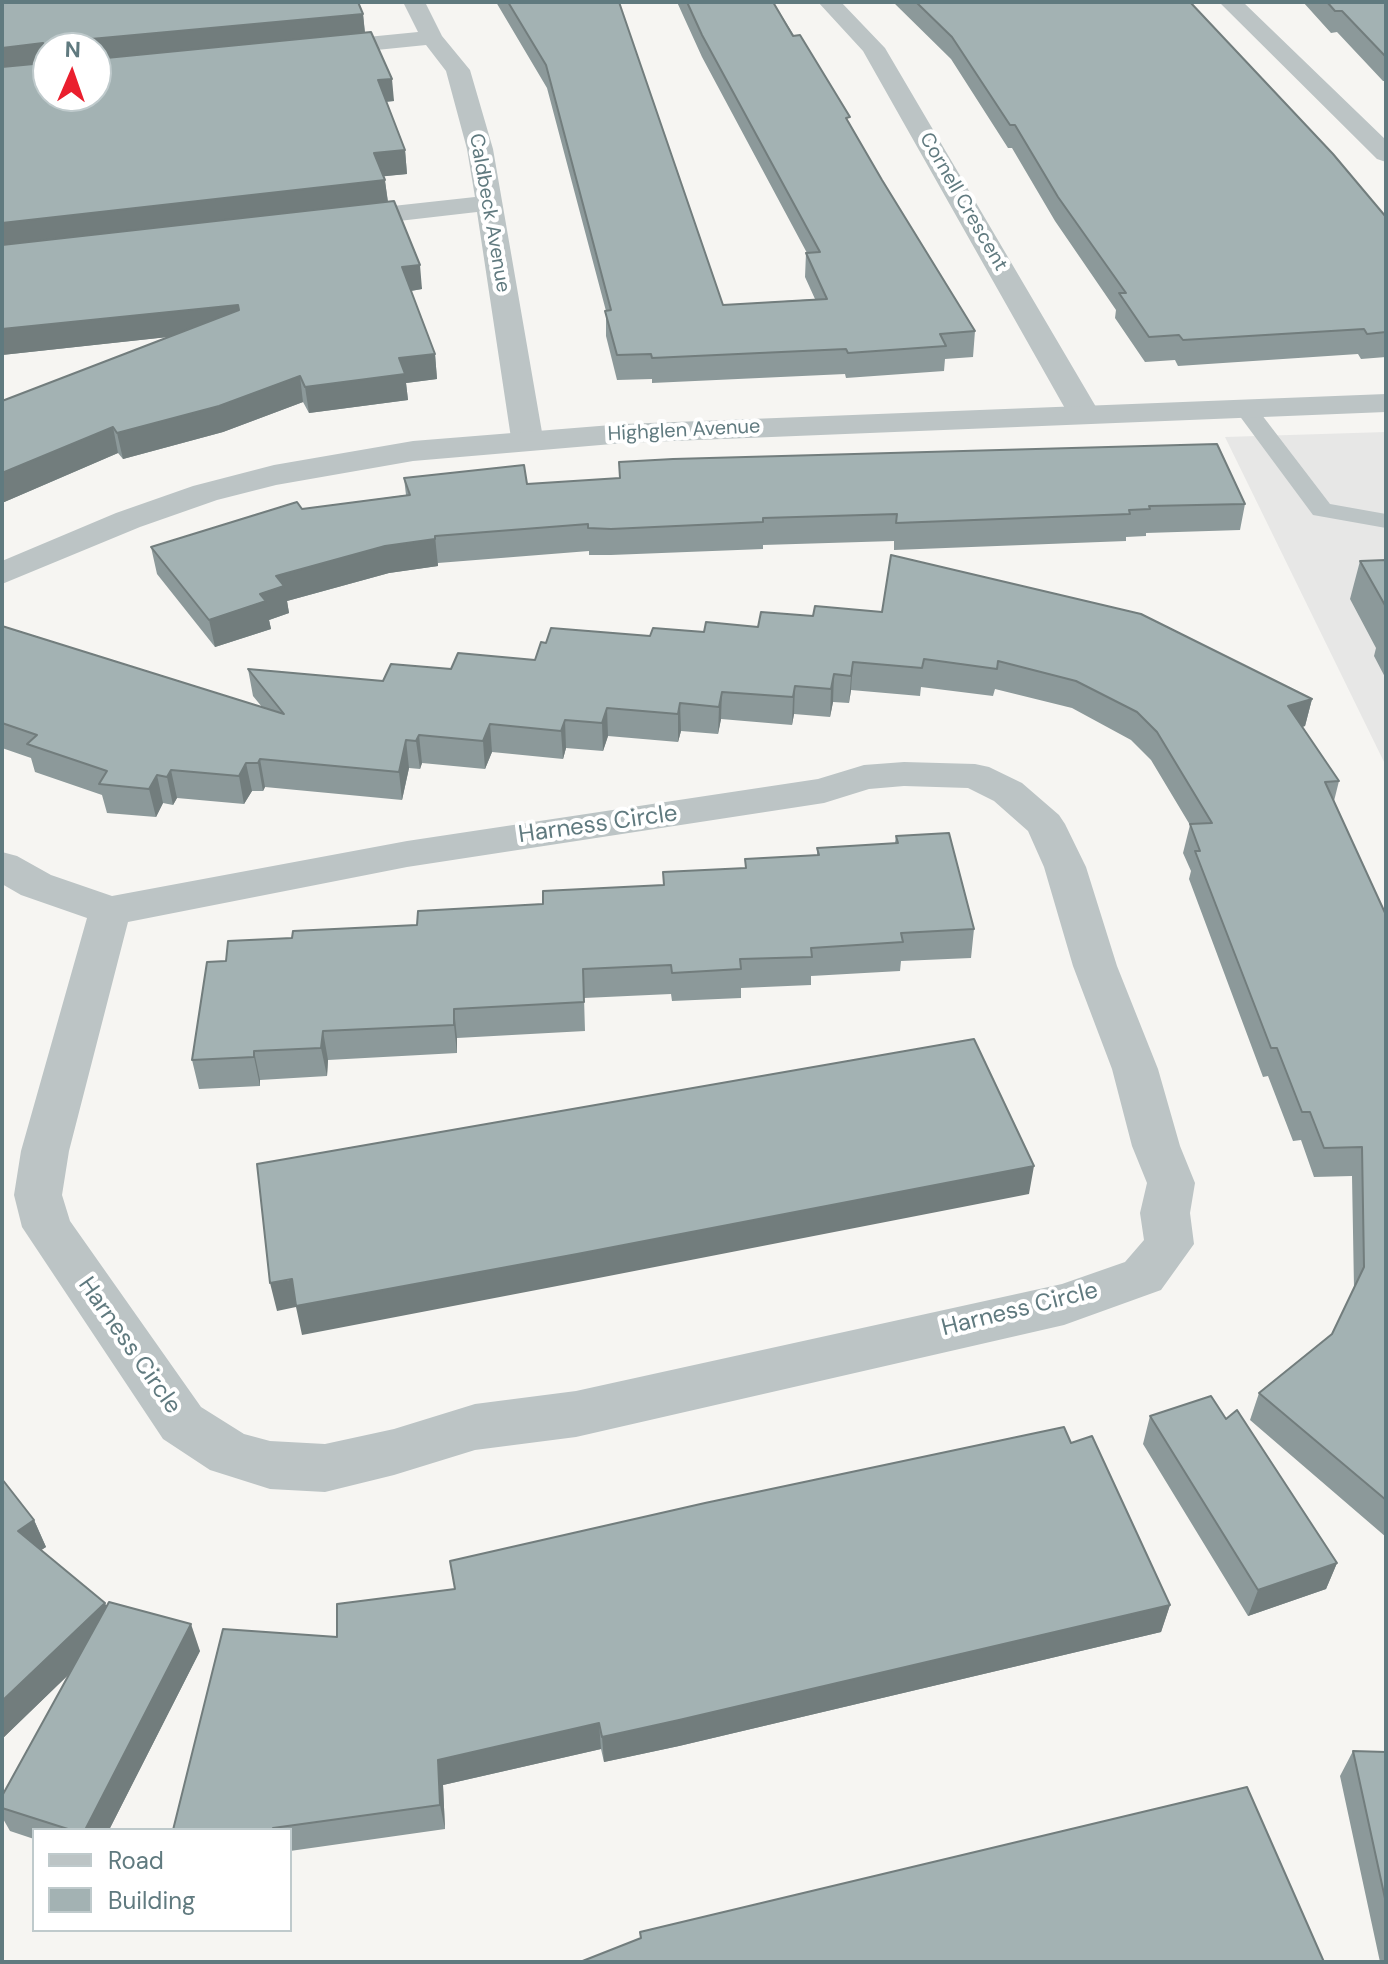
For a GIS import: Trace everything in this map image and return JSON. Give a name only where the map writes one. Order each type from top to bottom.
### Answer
[{"type":"street","name":"Caldbeck Avenue","points":[[414,2],[432,38],[458,70],[480,149],[527,438]]},
{"type":"street","name":"Cornell Crescent","points":[[829,2],[873,48],[1083,412]]},
{"type":"street","points":[[1230,2],[1386,154]]},
{"type":"street","points":[[295,51],[432,38]]},
{"type":"street","points":[[317,223],[488,203]]},
{"type":"street","name":"Highglen Avenue","points":[[2,574],[118,523],[206,493],[399,454],[527,438],[1083,412],[1386,403]]},
{"type":"street","name":"Harness Circle","points":[[904,774],[975,776],[1008,792],[1045,824],[1065,867],[1095,966],[1135,1069],[1156,1146],[1171,1183],[1165,1213],[1169,1244],[1143,1276],[1064,1304],[576,1414],[475,1427],[394,1452],[325,1468],[270,1465],[229,1453],[182,1423],[47,1227],[38,1195],[45,1151],[110,911],[407,854],[824,791],[864,777],[904,774]]},
{"type":"street","points":[[2,866],[36,885],[110,911]]},
{"type":"lane","points":[[1244,407],[1322,510],[1386,521]]},
{"type":"shaded area","points":[[1386,432],[1386,766],[1225,437]]},
{"type":"building","points":[[2,2],[358,2],[363,14],[112,37],[112,32],[32,32],[32,44],[2,48]]},
{"type":"building","points":[[508,2],[619,2],[723,305],[827,299],[806,253],[820,252],[687,2],[773,2],[793,36],[800,35],[850,117],[846,118],[882,180],[975,331],[940,334],[946,346],[848,353],[846,349],[652,358],[651,354],[617,355],[605,311],[611,310],[546,65]]},
{"type":"building","points":[[916,2],[1190,2],[1333,154],[1386,217],[1386,332],[1367,334],[1364,329],[1183,340],[1179,335],[1149,337],[1119,293],[1126,293],[1058,197],[1015,125],[1010,125],[952,37]]},
{"type":"building","points":[[1327,2],[1386,2],[1386,57],[1342,11],[1335,11]]},
{"type":"building","points":[[371,32],[392,79],[378,80],[405,150],[374,153],[385,180],[2,223],[2,67],[32,64],[32,112],[112,112],[112,57]]},
{"type":"building","points":[[394,201],[420,265],[402,267],[435,354],[399,358],[405,374],[305,387],[300,376],[219,406],[117,433],[113,427],[2,473],[2,401],[239,310],[238,305],[2,329],[2,245]]},
{"type":"building","points":[[1217,444],[1245,504],[1149,506],[1150,509],[1129,510],[1130,514],[896,523],[897,514],[763,518],[763,522],[611,529],[588,528],[588,524],[435,536],[435,539],[385,546],[276,576],[284,586],[260,594],[266,601],[209,620],[151,547],[297,502],[302,509],[410,495],[404,478],[524,465],[527,484],[620,478],[619,462]]},
{"type":"building","points":[[891,555],[1141,614],[1312,699],[1288,706],[1339,781],[1325,782],[1386,915],[1386,1500],[1259,1393],[1332,1334],[1364,1267],[1362,1147],[1324,1148],[1310,1112],[1302,1112],[1277,1048],[1271,1048],[1195,851],[1200,851],[1190,824],[1212,823],[1157,732],[1137,712],[1076,681],[998,661],[997,669],[924,659],[922,668],[853,662],[851,676],[834,674],[831,689],[795,686],[793,697],[722,692],[719,707],[680,703],[678,714],[607,708],[602,723],[565,720],[561,731],[490,724],[483,741],[419,735],[416,741],[406,740],[399,772],[260,759],[258,763],[246,763],[239,776],[171,770],[167,777],[157,775],[149,789],[99,784],[107,771],[27,744],[37,735],[2,723],[2,626],[284,714],[248,669],[383,681],[391,664],[451,669],[458,653],[535,660],[541,642],[546,643],[551,628],[650,636],[653,628],[704,632],[706,622],[758,627],[761,612],[813,616],[815,606],[882,612]]},
{"type":"building","points":[[1386,560],[1386,607],[1360,561]]},
{"type":"building","points":[[949,833],[974,929],[901,933],[903,942],[811,948],[812,957],[740,959],[741,969],[672,973],[671,965],[583,969],[584,1002],[454,1009],[454,1025],[323,1031],[321,1048],[254,1051],[254,1057],[192,1060],[207,962],[226,961],[228,941],[292,938],[293,931],[417,925],[418,911],[543,904],[543,891],[664,885],[663,872],[746,868],[745,859],[819,855],[817,848],[898,843],[896,836]]},
{"type":"building","points":[[974,1039],[1034,1166],[296,1306],[292,1279],[270,1283],[257,1164]]},
{"type":"building","points":[[1211,1396],[1226,1419],[1237,1410],[1337,1563],[1258,1590],[1150,1416]]},
{"type":"building","points":[[1064,1427],[1071,1443],[1092,1436],[1170,1605],[602,1737],[599,1723],[438,1760],[440,1805],[273,1828],[173,1828],[223,1629],[337,1637],[337,1604],[455,1589],[450,1561]]},
{"type":"building","points":[[2,1479],[34,1520],[18,1531],[105,1603],[2,1701]]},
{"type":"building","points":[[109,1602],[191,1624],[86,1828],[65,1828],[2,1808],[2,1796]]},
{"type":"building","points":[[1353,1751],[1386,1752],[1386,1903]]},
{"type":"building","points":[[1247,1787],[1324,1962],[580,1962],[641,1938],[640,1932]]}]
